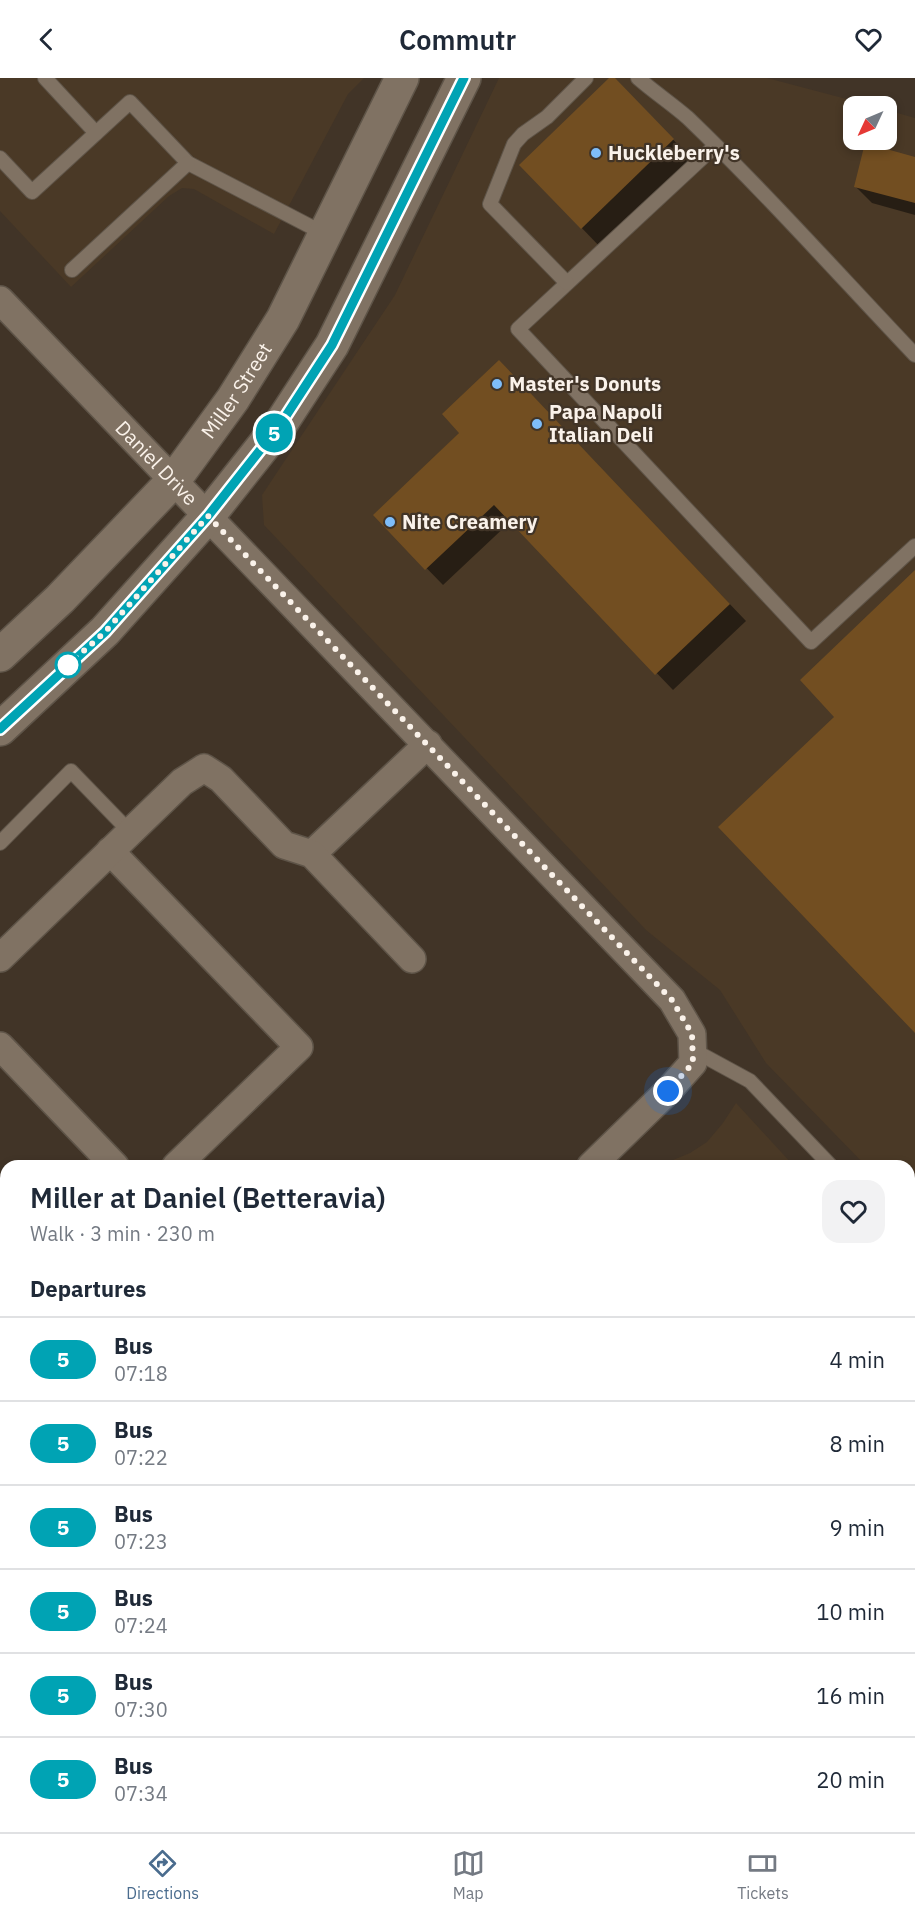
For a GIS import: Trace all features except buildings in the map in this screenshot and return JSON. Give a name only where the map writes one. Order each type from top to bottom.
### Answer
[{"type":"street","name":"Miller Street","points":[[0,655],[60,599],[174,480],[232,399],[284,319],[402,78]]},
{"type":"street","points":[[0,729],[105,632],[208,516],[280,425],[332,345],[464,78]]},
{"type":"street","name":"Daniel Drive","points":[[4,312],[174,480],[672,1000],[692,1034],[693,1050]]},
{"type":"street","points":[[312,854],[428,744]]},
{"type":"street","points":[[0,958],[182,782],[204,768],[221,779],[284,845],[312,854],[412,959]]},
{"type":"street","points":[[111,851],[299,1047],[182,1160]]},
{"type":"street","points":[[0,1046],[109,1160]]},
{"type":"street","points":[[597,1160],[668,1091],[693,1063],[693,1050]]},
{"type":"lane","points":[[45,78],[96,133]]},
{"type":"lane","points":[[567,283],[490,204],[514,144],[523,134],[547,117],[586,78]]},
{"type":"lane","points":[[638,78],[685,116],[768,199],[915,355]]},
{"type":"lane","points":[[0,158],[32,192],[130,102],[188,163],[325,234]]},
{"type":"lane","points":[[715,146],[518,329],[811,642],[915,546]]},
{"type":"lane","points":[[72,270],[188,163]]},
{"type":"lane","points":[[0,843],[71,771],[130,832]]},
{"type":"lane","points":[[693,1050],[750,1081],[825,1160]]},
{"type":"shaded area","points":[[0,78],[364,78],[348,94],[274,234],[194,189],[182,188],[169,196],[71,287],[0,211]]},
{"type":"shaded area","points":[[499,78],[767,78],[843,98],[843,150],[897,150],[897,113],[915,118],[915,1160],[860,1160],[766,1063],[720,990],[646,930],[264,525],[262,495],[395,295]]},
{"type":"shaded area","points":[[736,1103],[788,1160],[673,1160],[707,1142]]},
{"type":"bus line","name":"5","points":[[0,729],[105,632],[208,516],[280,425],[332,345],[464,78]]},
{"type":"place","name":"Huckleberry's","points":[[596,153]]},
{"type":"place","name":"Master's Donuts","points":[[497,384]]},
{"type":"place","name":"Papa Napoli Italian Deli","points":[[537,424]]},
{"type":"place","name":"Nite Creamery","points":[[390,522]]},
{"type":"route","points":[[68,665],[105,632],[208,516],[672,1000],[692,1034],[693,1063],[668,1091]]}]
